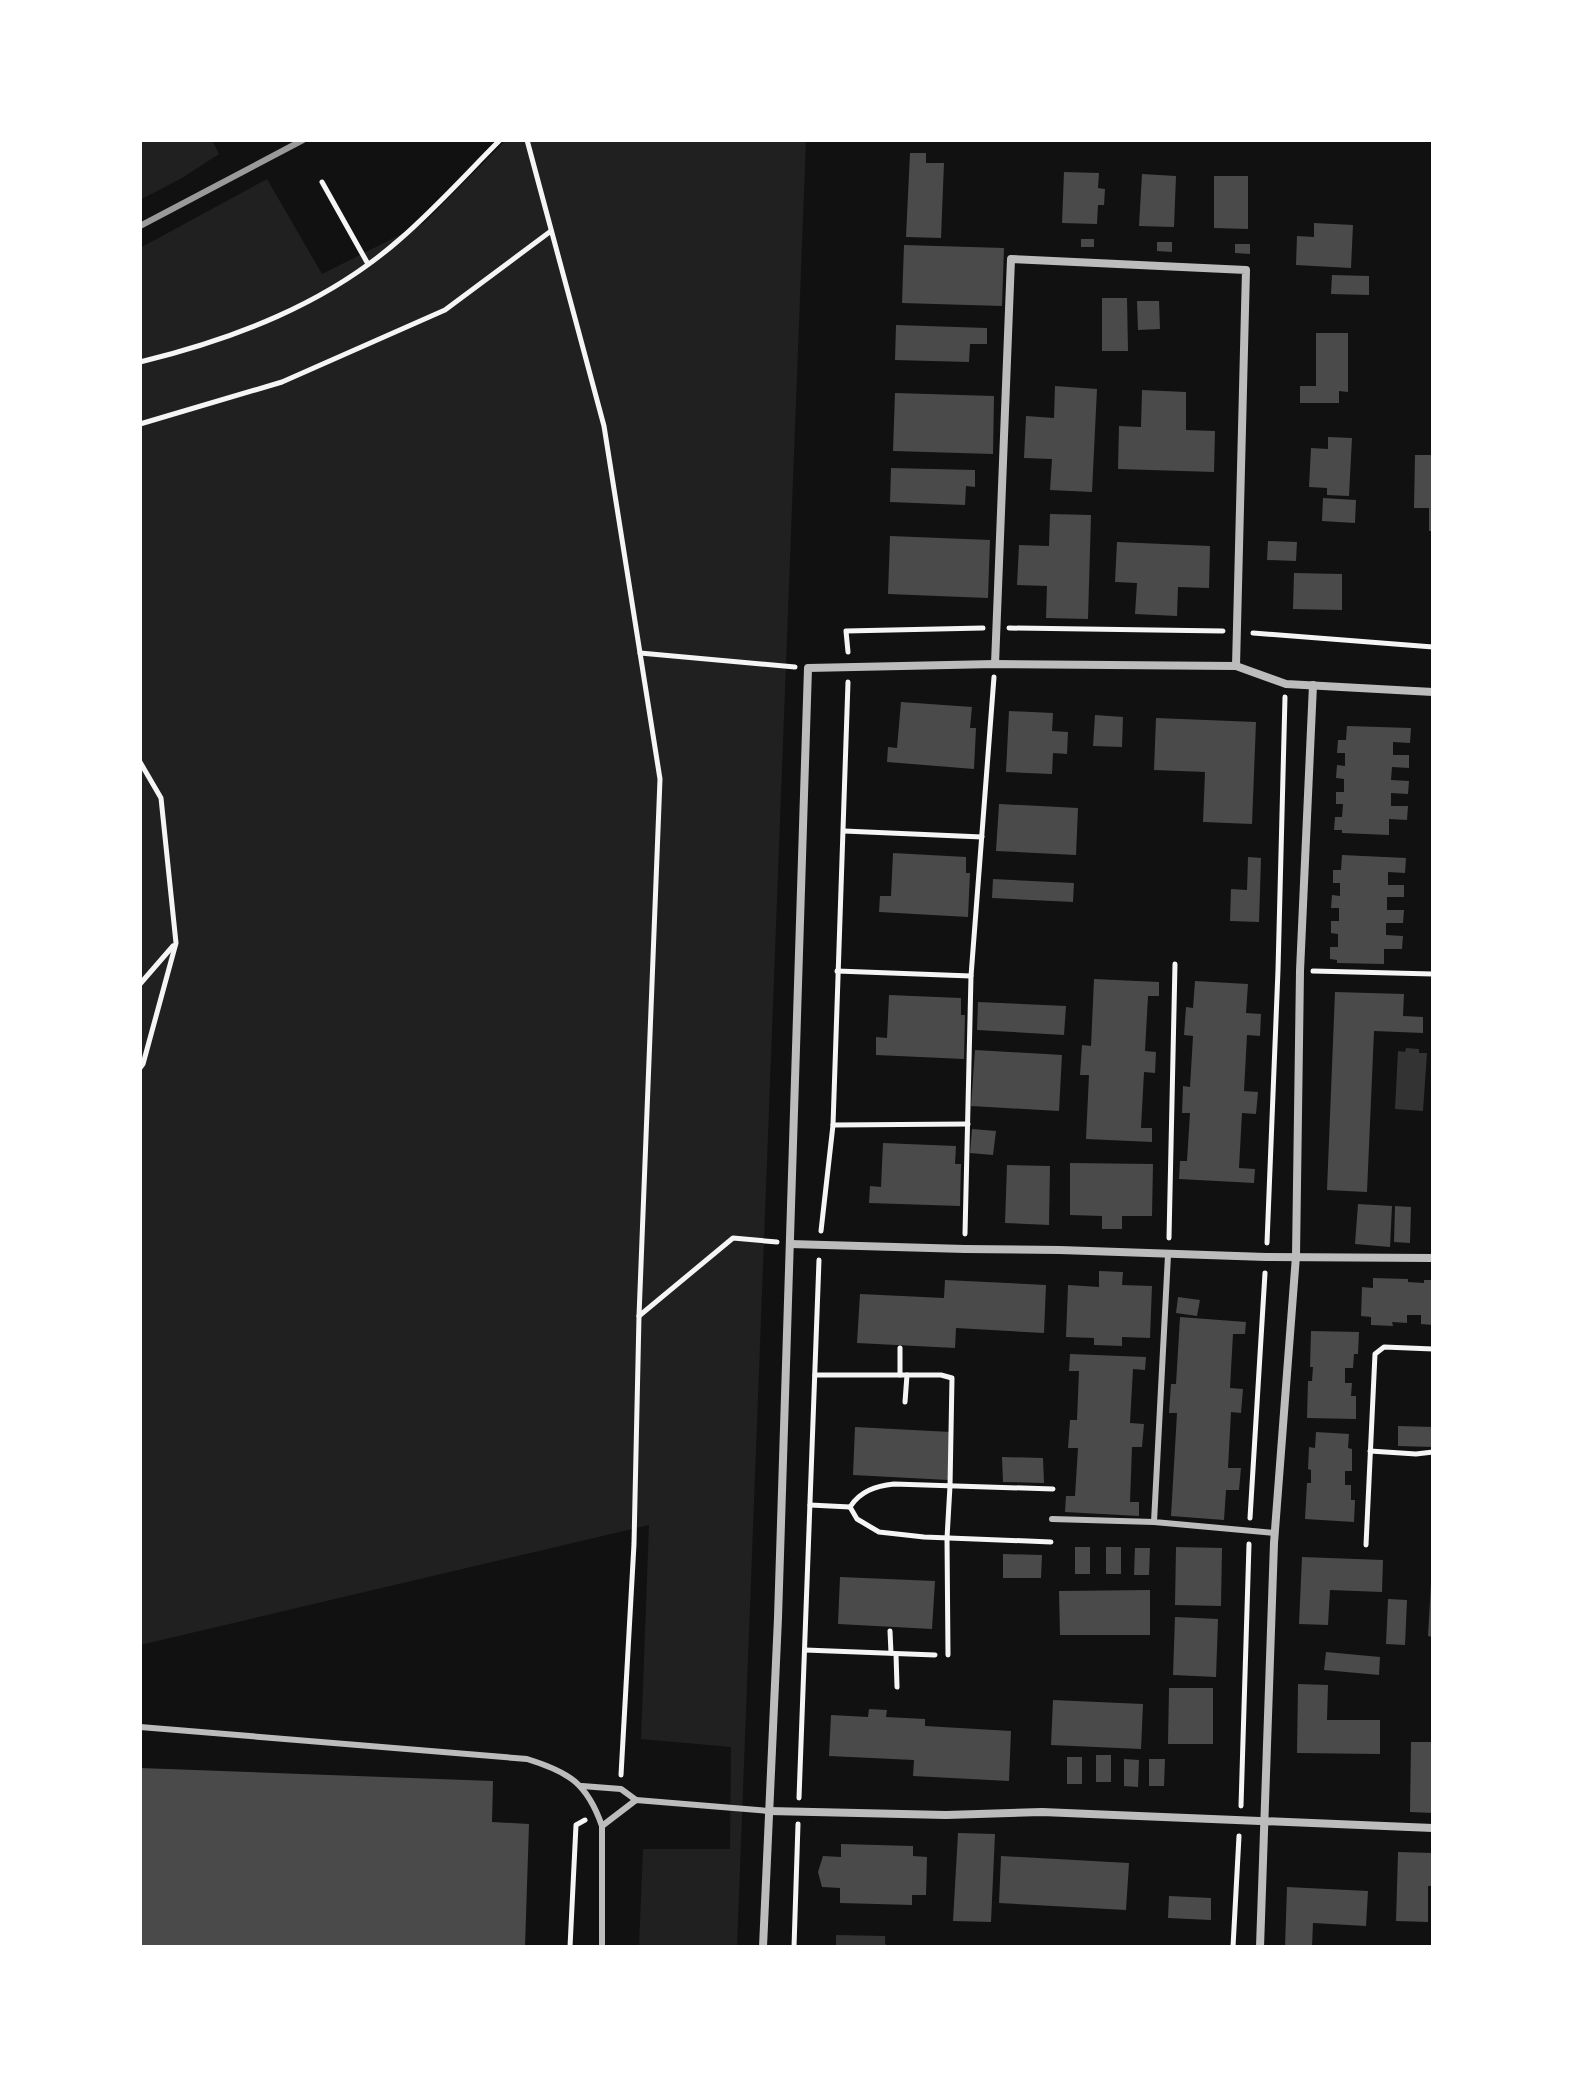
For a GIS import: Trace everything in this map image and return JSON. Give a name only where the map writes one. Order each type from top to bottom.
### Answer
[{"type":"street","points":[[995,664],[1011,259],[1246,270],[1236,666]]},
{"type":"street","points":[[763,1947],[778,1603],[808,668],[995,664],[1236,666],[1286,684],[1433,692]]},
{"type":"street","points":[[1260,1947],[1275,1533],[1296,1256],[1300,971],[1313,685]]},
{"type":"street","points":[[790,1244],[1168,1255],[1433,1258]]},
{"type":"street","points":[[769,1811],[946,1815],[1042,1812],[1433,1828]]},
{"type":"lane","points":[[1154,1522],[1168,1255]]},
{"type":"lane","points":[[1052,1519],[1154,1522],[1275,1533]]},
{"type":"lane","points":[[140,1727],[527,1759],[555,1768],[582,1786],[602,1826],[602,1947]]},
{"type":"lane","points":[[582,1786],[621,1789],[636,1800],[769,1811]]},
{"type":"lane","points":[[602,1826],[636,1800]]},
{"type":"path","points":[[140,362],[253,328],[324,295],[399,240],[500,140]]},
{"type":"path","points":[[527,140],[604,426],[660,779],[639,1316],[634,1544],[621,1789]]},
{"type":"path","points":[[322,182],[368,264]]},
{"type":"path","points":[[140,424],[282,382],[445,310],[551,231]]},
{"type":"path","points":[[794,1947],[819,1246],[833,1125],[849,666],[846,631],[996,628],[1237,632],[1433,647]]},
{"type":"path","points":[[640,653],[808,668]]},
{"type":"path","points":[[965,1249],[971,976],[995,664]]},
{"type":"path","points":[[1233,1947],[1249,1531],[1266,1257],[1286,684]]},
{"type":"path","points":[[140,762],[161,798],[176,943],[140,1068]]},
{"type":"path","points":[[844,831],[982,837]]},
{"type":"path","points":[[140,984],[176,943]]},
{"type":"path","points":[[1168,1255],[1175,964]]},
{"type":"path","points":[[837,971],[971,976]]},
{"type":"path","points":[[1300,971],[1433,974]]},
{"type":"path","points":[[833,1125],[968,1124]]},
{"type":"path","points":[[639,1316],[733,1238],[790,1244]]},
{"type":"path","points":[[1366,1545],[1375,1354],[1384,1347],[1433,1349]]},
{"type":"path","points":[[900,1348],[905,1402]]},
{"type":"path","points":[[815,1375],[941,1375],[952,1378],[947,1538],[948,1655]]},
{"type":"path","points":[[1370,1451],[1433,1452]]},
{"type":"path","points":[[850,1507],[858,1497],[881,1486],[894,1484],[1053,1489]]},
{"type":"path","points":[[810,1505],[850,1507]]},
{"type":"path","points":[[850,1507],[857,1519],[879,1532],[1051,1542]]},
{"type":"path","points":[[890,1631],[897,1687]]},
{"type":"path","points":[[805,1650],[935,1655]]},
{"type":"path","points":[[570,1947],[576,1825],[598,1813]]},
{"type":"shaded area","points":[[140,140],[212,140],[219,154],[140,200]]},
{"type":"shaded area","points":[[506,140],[806,140],[737,1947],[639,1947],[643,1849],[730,1849],[731,1747],[641,1739],[649,1525],[140,1645],[140,248],[267,179],[322,274],[424,223]]},
{"type":"shaded area","points":[[1406,1048],[1427,1053],[1423,1111],[1395,1109],[1398,1051],[1405,1052]]},
{"type":"shaded area","points":[[836,1935],[885,1936],[888,1947],[836,1947]]},
{"type":"building","points":[[910,153],[926,153],[926,163],[944,163],[941,238],[906,237]]},
{"type":"building","points":[[1064,172],[1099,173],[1098,188],[1105,189],[1104,205],[1098,205],[1097,224],[1062,223]]},
{"type":"building","points":[[1142,174],[1176,176],[1174,227],[1139,226]]},
{"type":"building","points":[[1214,176],[1248,176],[1248,229],[1214,228]]},
{"type":"building","points":[[1314,223],[1353,225],[1351,268],[1296,265],[1297,236],[1314,237]]},
{"type":"building","points":[[1081,239],[1094,239],[1094,247],[1081,247]]},
{"type":"building","points":[[1157,242],[1172,242],[1172,252],[1157,251]]},
{"type":"building","points":[[1235,244],[1250,244],[1250,254],[1235,253]]},
{"type":"building","points":[[904,245],[1004,248],[1002,306],[902,303]]},
{"type":"building","points":[[1332,275],[1369,276],[1369,295],[1331,294]]},
{"type":"building","points":[[1102,298],[1127,298],[1128,351],[1102,351]]},
{"type":"building","points":[[1137,301],[1159,301],[1160,329],[1138,330]]},
{"type":"building","points":[[896,325],[987,328],[987,344],[970,344],[969,362],[895,360]]},
{"type":"building","points":[[1316,333],[1348,333],[1348,392],[1339,391],[1339,403],[1300,403],[1300,386],[1316,386]]},
{"type":"building","points":[[1055,386],[1097,389],[1092,492],[1050,490],[1052,459],[1024,458],[1026,416],[1054,418]]},
{"type":"building","points":[[1142,390],[1186,392],[1186,430],[1215,431],[1214,472],[1118,469],[1119,426],[1141,427]]},
{"type":"building","points":[[895,393],[994,396],[993,454],[893,451]]},
{"type":"building","points":[[1328,437],[1352,438],[1349,496],[1327,495],[1327,488],[1309,487],[1311,448],[1328,449]]},
{"type":"building","points":[[1415,455],[1433,455],[1433,531],[1429,531],[1429,508],[1414,508]]},
{"type":"building","points":[[891,468],[975,470],[975,487],[966,486],[965,505],[890,502]]},
{"type":"building","points":[[1323,498],[1356,500],[1355,523],[1322,521]]},
{"type":"building","points":[[1050,514],[1091,515],[1088,619],[1046,618],[1047,586],[1017,585],[1019,545],[1049,546]]},
{"type":"building","points":[[890,536],[990,540],[988,598],[888,594]]},
{"type":"building","points":[[1268,541],[1297,542],[1296,561],[1267,560]]},
{"type":"building","points":[[1117,542],[1210,546],[1209,588],[1178,587],[1177,616],[1135,614],[1137,583],[1115,582]]},
{"type":"building","points":[[1294,573],[1342,574],[1342,610],[1293,609]]},
{"type":"building","points":[[901,702],[972,707],[970,728],[976,728],[974,769],[887,762],[888,747],[897,748]]},
{"type":"building","points":[[1009,711],[1053,713],[1052,731],[1068,732],[1067,754],[1053,753],[1052,774],[1006,772]]},
{"type":"building","points":[[1095,715],[1123,717],[1122,747],[1093,746]]},
{"type":"building","points":[[1156,718],[1256,722],[1252,824],[1203,822],[1205,772],[1154,770]]},
{"type":"building","points":[[1347,726],[1411,728],[1410,743],[1393,742],[1393,755],[1409,755],[1409,768],[1392,767],[1391,780],[1409,781],[1408,794],[1391,793],[1391,806],[1408,806],[1407,820],[1389,819],[1389,835],[1334,830],[1335,817],[1342,817],[1343,804],[1336,804],[1336,792],[1344,792],[1344,779],[1336,778],[1337,765],[1345,766],[1345,753],[1337,753],[1338,740],[1346,740]]},
{"type":"building","points":[[999,804],[1078,808],[1076,855],[996,851]]},
{"type":"building","points":[[893,853],[966,857],[966,873],[970,873],[968,917],[879,912],[880,896],[891,896]]},
{"type":"building","points":[[1342,855],[1406,858],[1405,873],[1388,872],[1388,885],[1404,885],[1404,897],[1387,897],[1387,910],[1404,910],[1403,923],[1386,923],[1386,935],[1403,936],[1402,949],[1384,949],[1384,964],[1337,963],[1337,960],[1330,959],[1330,947],[1338,947],[1338,934],[1331,933],[1331,921],[1339,921],[1339,908],[1331,908],[1332,895],[1340,896],[1340,883],[1333,883],[1333,870],[1341,870]]},
{"type":"building","points":[[1248,857],[1261,858],[1259,922],[1230,921],[1231,889],[1247,890]]},
{"type":"building","points":[[993,879],[1074,883],[1073,902],[992,898]]},
{"type":"building","points":[[1094,979],[1159,982],[1159,996],[1148,996],[1145,1051],[1156,1052],[1155,1073],[1144,1072],[1141,1128],[1152,1128],[1152,1142],[1086,1139],[1089,1075],[1080,1075],[1082,1045],[1091,1046]]},
{"type":"building","points":[[1195,981],[1248,984],[1246,1013],[1261,1014],[1260,1036],[1247,1035],[1244,1091],[1258,1092],[1256,1114],[1242,1113],[1239,1168],[1255,1169],[1254,1183],[1179,1179],[1180,1161],[1187,1161],[1190,1113],[1182,1113],[1183,1086],[1190,1087],[1193,1036],[1184,1035],[1186,1007],[1193,1008]]},
{"type":"building","points":[[1335,992],[1404,994],[1403,1016],[1423,1017],[1423,1033],[1374,1031],[1367,1192],[1327,1190]]},
{"type":"building","points":[[889,995],[961,998],[961,1015],[965,1015],[964,1059],[876,1055],[876,1037],[887,1038]]},
{"type":"building","points":[[978,1002],[1066,1006],[1064,1035],[977,1030]]},
{"type":"building","points":[[975,1050],[1062,1055],[1059,1111],[971,1106]]},
{"type":"building","points":[[972,1129],[996,1131],[993,1155],[970,1153]]},
{"type":"building","points":[[883,1143],[956,1146],[955,1164],[961,1164],[960,1206],[869,1203],[870,1186],[881,1187]]},
{"type":"building","points":[[1070,1163],[1153,1164],[1152,1216],[1122,1216],[1122,1229],[1102,1229],[1102,1216],[1070,1215]]},
{"type":"building","points":[[1007,1165],[1050,1166],[1049,1225],[1005,1223]]},
{"type":"building","points":[[1358,1204],[1392,1206],[1390,1247],[1355,1244]]},
{"type":"building","points":[[1395,1206],[1411,1207],[1410,1243],[1394,1242]]},
{"type":"building","points":[[1099,1271],[1123,1272],[1122,1285],[1152,1286],[1150,1338],[1122,1337],[1122,1346],[1094,1345],[1094,1338],[1066,1337],[1068,1285],[1099,1287]]},
{"type":"building","points":[[1373,1278],[1408,1279],[1408,1282],[1424,1283],[1424,1280],[1433,1280],[1433,1325],[1421,1324],[1421,1315],[1407,1315],[1407,1323],[1371,1325],[1371,1317],[1361,1316],[1362,1287],[1373,1288]]},
{"type":"building","points":[[945,1280],[1046,1285],[1044,1333],[956,1328],[955,1348],[857,1343],[860,1294],[944,1298]]},
{"type":"building","points":[[1178,1297],[1200,1300],[1197,1316],[1176,1313]]},
{"type":"building","points":[[1180,1317],[1246,1322],[1245,1334],[1233,1334],[1230,1388],[1243,1389],[1241,1413],[1231,1412],[1228,1468],[1241,1468],[1239,1490],[1226,1490],[1224,1520],[1171,1516],[1177,1413],[1169,1413],[1171,1384],[1176,1384]]},
{"type":"building","points":[[1311,1331],[1359,1332],[1358,1354],[1354,1354],[1353,1368],[1345,1368],[1345,1383],[1352,1383],[1351,1396],[1356,1396],[1356,1419],[1307,1418],[1308,1381],[1312,1381],[1313,1367],[1310,1367]]},
{"type":"building","points":[[1070,1354],[1146,1357],[1145,1370],[1133,1369],[1130,1423],[1144,1424],[1142,1447],[1132,1447],[1130,1502],[1139,1502],[1139,1516],[1065,1512],[1066,1496],[1075,1496],[1078,1448],[1068,1448],[1070,1420],[1077,1420],[1079,1371],[1069,1371]]},
{"type":"building","points":[[1398,1426],[1433,1427],[1433,1447],[1398,1446]]},
{"type":"building","points":[[855,1427],[951,1432],[948,1480],[853,1475]]},
{"type":"building","points":[[1316,1432],[1349,1434],[1352,1471],[1345,1471],[1345,1485],[1351,1485],[1351,1500],[1355,1500],[1354,1522],[1305,1519],[1307,1483],[1311,1483],[1309,1447],[1315,1448]]},
{"type":"building","points":[[1002,1457],[1043,1458],[1044,1483],[1003,1482]]},
{"type":"building","points":[[1075,1547],[1090,1547],[1090,1574],[1075,1574]]},
{"type":"building","points":[[1106,1547],[1121,1547],[1121,1574],[1106,1574]]},
{"type":"building","points":[[1176,1547],[1222,1548],[1221,1606],[1175,1605]]},
{"type":"building","points":[[1135,1548],[1150,1548],[1149,1575],[1134,1575]]},
{"type":"building","points":[[1003,1554],[1042,1555],[1041,1578],[1003,1578]]},
{"type":"building","points":[[1302,1557],[1383,1560],[1382,1592],[1330,1590],[1328,1625],[1299,1624]]},
{"type":"building","points":[[840,1577],[935,1581],[932,1629],[838,1624]]},
{"type":"building","points":[[1433,1583],[1433,1637],[1428,1636]]},
{"type":"building","points":[[1150,1590],[1150,1635],[1060,1635],[1059,1591]]},
{"type":"building","points":[[1388,1599],[1407,1600],[1405,1645],[1386,1644]]},
{"type":"building","points":[[1175,1617],[1218,1619],[1216,1677],[1173,1675]]},
{"type":"building","points":[[1326,1652],[1380,1657],[1379,1675],[1324,1670]]},
{"type":"building","points":[[1298,1684],[1328,1685],[1327,1720],[1380,1720],[1380,1754],[1297,1753]]},
{"type":"building","points":[[1169,1688],[1213,1688],[1213,1744],[1168,1744]]},
{"type":"building","points":[[1053,1700],[1143,1704],[1141,1749],[1051,1745]]},
{"type":"building","points":[[869,1709],[887,1710],[886,1717],[925,1719],[925,1726],[1011,1731],[1009,1781],[913,1776],[914,1760],[829,1756],[831,1715],[868,1717]]},
{"type":"building","points":[[1411,1742],[1433,1742],[1433,1813],[1410,1812]]},
{"type":"building","points":[[1096,1755],[1111,1755],[1111,1782],[1096,1782]]},
{"type":"building","points":[[1067,1757],[1082,1757],[1082,1784],[1067,1784]]},
{"type":"building","points":[[1124,1759],[1139,1760],[1138,1787],[1124,1786]]},
{"type":"building","points":[[1149,1759],[1165,1759],[1164,1786],[1149,1786]]},
{"type":"building","points":[[140,1768],[493,1781],[492,1822],[529,1824],[525,1947],[140,1947]]},
{"type":"building","points":[[958,1833],[995,1834],[991,1922],[953,1921]]},
{"type":"building","points":[[841,1844],[913,1846],[913,1856],[927,1857],[926,1895],[912,1895],[912,1905],[840,1903],[840,1888],[822,1887],[818,1872],[823,1856],[841,1857]]},
{"type":"building","points":[[1398,1852],[1433,1853],[1433,1886],[1428,1886],[1428,1922],[1396,1921]]},
{"type":"building","points":[[1001,1856],[1129,1863],[1126,1910],[999,1903]]},
{"type":"building","points":[[1287,1887],[1368,1891],[1366,1926],[1313,1923],[1312,1947],[1285,1947]]},
{"type":"building","points":[[1169,1896],[1211,1898],[1211,1920],[1168,1918]]},
{"type":"railway","points":[[140,226],[303,140]]}]
